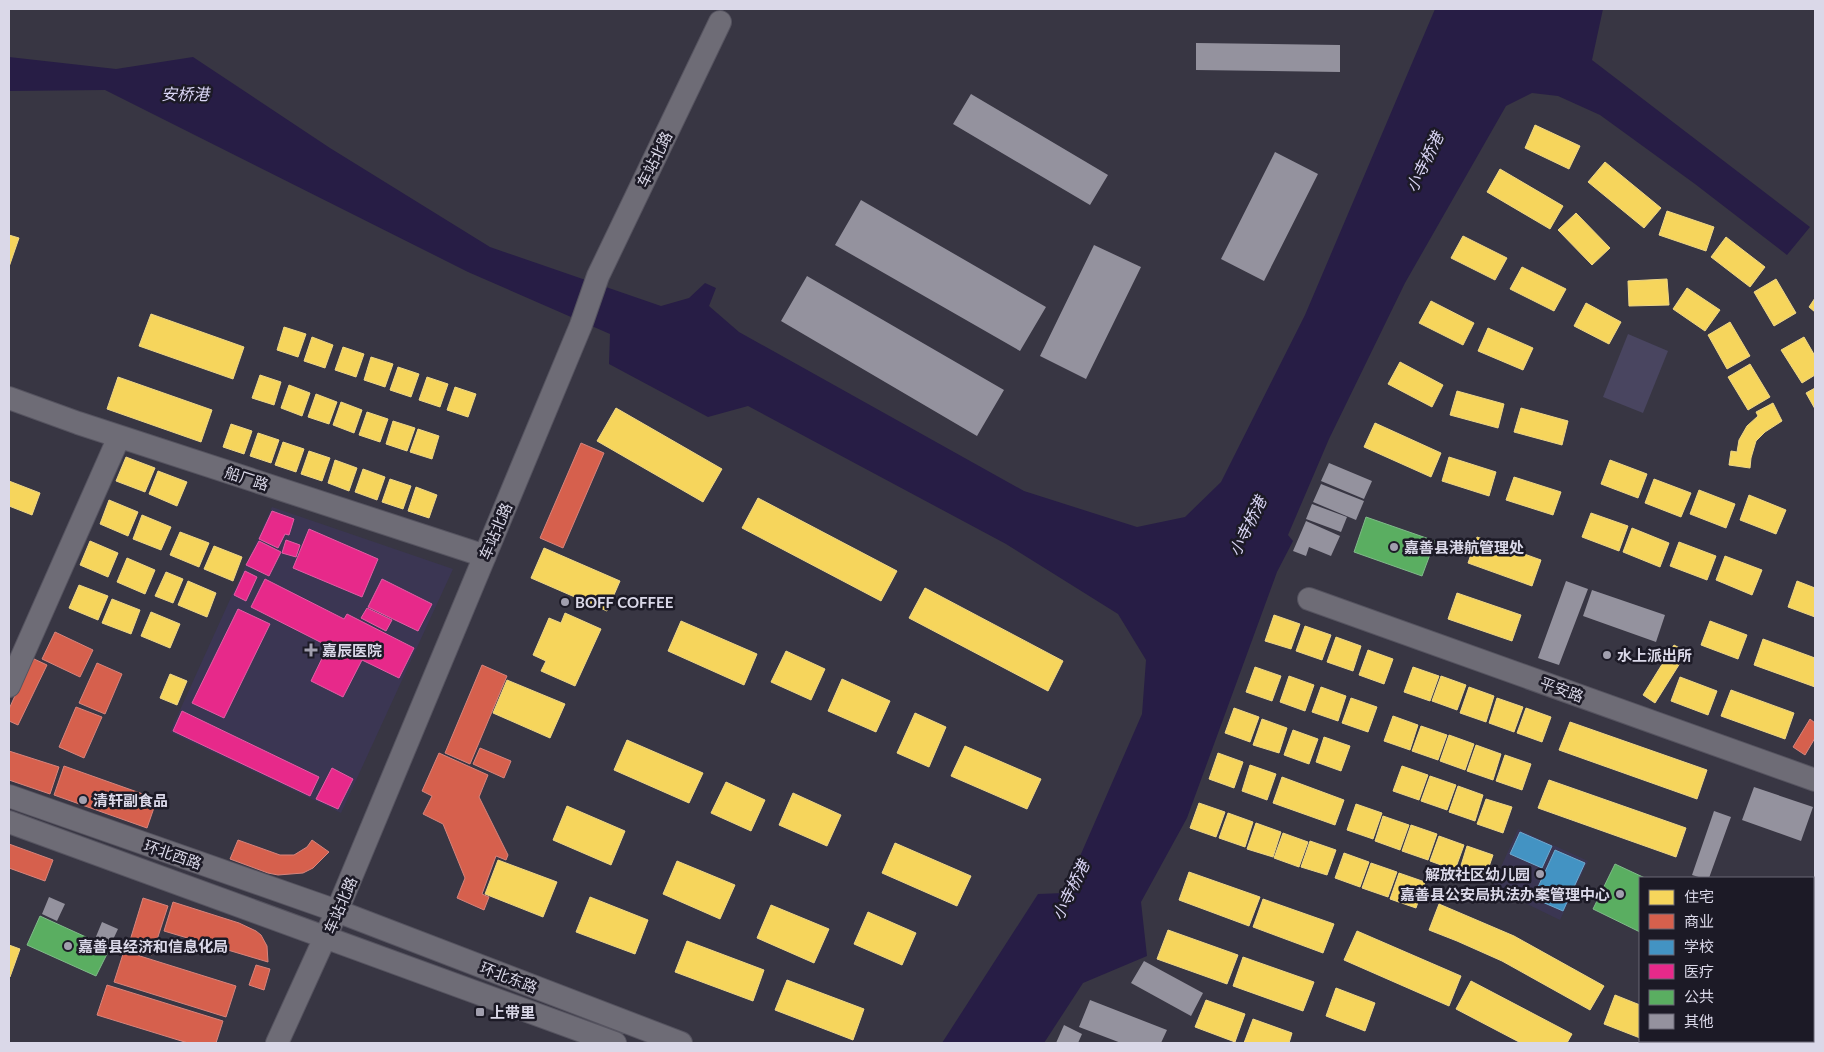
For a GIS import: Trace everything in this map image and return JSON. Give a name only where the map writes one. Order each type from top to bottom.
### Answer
[{"type":"street","name":"车站北路","points":[[277,1043],[326,939],[581,325],[598,276],[720,22]]},
{"type":"street","name":"船厂路","points":[[9,398],[485,556]]},
{"type":"street","points":[[9,686],[119,436]]},
{"type":"street","name":"平安路","points":[[1309,599],[1815,780]]},
{"type":"street","name":"环北西路","points":[[9,796],[337,912]]},
{"type":"street","name":"环北西路","points":[[9,822],[326,939]]},
{"type":"street","name":"环北东路","points":[[337,912],[680,1043]]},
{"type":"street","name":"环北东路","points":[[326,939],[382,957],[616,1043]]},
{"type":"shaded area","points":[[1628,334],[1668,351],[1643,413],[1603,397]]},
{"type":"shaded area","name":"嘉辰医院","points":[[272,507],[453,569],[341,813],[170,732]]},
{"type":"shaded area","name":"解放社区幼儿园","points":[[1518,829],[1588,861],[1560,920],[1492,887]]},
{"type":"water","points":[[1435,9],[1603,9],[1592,60],[1810,227],[1787,255],[1695,184],[1600,115],[1558,96],[1532,93],[1506,106],[1405,283],[1329,439],[1288,535],[1293,541],[1277,572],[1187,818],[1141,902],[1147,956],[1083,983],[1044,1043],[942,1043],[1038,894],[1064,893],[1142,714],[1146,660],[1118,614],[1006,544],[748,406],[708,417],[609,364],[610,334],[468,272],[105,90],[9,91],[9,57],[116,69],[193,57],[330,148],[490,247],[661,306],[689,298],[705,283],[716,288],[709,306],[739,332],[1024,491],[1137,527],[1185,517],[1221,482],[1305,315]]},
{"type":"building: 住宅","points":[[1535,125],[1580,146],[1569,169],[1525,148]]},
{"type":"building: 住宅","points":[[1605,162],[1661,208],[1644,228],[1588,182]]},
{"type":"building: 住宅","points":[[1500,169],[1563,206],[1550,229],[1487,192]]},
{"type":"building: 住宅","points":[[1667,211],[1714,227],[1706,251],[1659,235]]},
{"type":"building: 住宅","points":[[1576,213],[1610,248],[1592,265],[1558,230]]},
{"type":"building: 住宅","points":[[9,235],[19,238],[9,267]]},
{"type":"building: 住宅","points":[[1463,236],[1507,258],[1495,280],[1451,258]]},
{"type":"building: 住宅","points":[[1726,237],[1765,267],[1750,287],[1711,257]]},
{"type":"building: 住宅","points":[[1522,267],[1566,289],[1554,311],[1510,289]]},
{"type":"building: 住宅","points":[[1667,279],[1669,305],[1629,306],[1628,281]]},
{"type":"building: 住宅","points":[[1776,279],[1796,313],[1774,326],[1754,292]]},
{"type":"building: 住宅","points":[[1687,288],[1720,310],[1705,331],[1673,309]]},
{"type":"building: 住宅","points":[[1815,298],[1815,312],[1809,307]]},
{"type":"building: 住宅","points":[[1431,301],[1474,323],[1463,345],[1419,323]]},
{"type":"building: 住宅","points":[[1586,303],[1621,322],[1609,344],[1574,326]]},
{"type":"building: 住宅","points":[[151,314],[244,347],[233,379],[139,346]]},
{"type":"building: 住宅","points":[[1730,322],[1750,356],[1727,369],[1708,335]]},
{"type":"building: 住宅","points":[[284,327],[306,334],[298,357],[277,350]]},
{"type":"building: 住宅","points":[[1488,328],[1533,348],[1523,370],[1478,351]]},
{"type":"building: 住宅","points":[[312,337],[333,345],[325,368],[304,361]]},
{"type":"building: 住宅","points":[[1804,337],[1815,356],[1815,375],[1802,383],[1781,350]]},
{"type":"building: 住宅","points":[[343,347],[364,354],[356,377],[335,370]]},
{"type":"building: 住宅","points":[[371,357],[393,364],[385,387],[364,380]]},
{"type":"building: 住宅","points":[[1400,362],[1443,385],[1432,407],[1388,384]]},
{"type":"building: 住宅","points":[[1750,364],[1770,397],[1748,410],[1728,377]]},
{"type":"building: 住宅","points":[[398,367],[419,374],[411,397],[390,390]]},
{"type":"building: 住宅","points":[[260,375],[281,382],[274,405],[252,398]]},
{"type":"building: 住宅","points":[[118,377],[212,410],[201,442],[107,409]]},
{"type":"building: 住宅","points":[[427,377],[448,384],[440,407],[419,400]]},
{"type":"building: 住宅","points":[[289,385],[310,393],[302,416],[281,408]]},
{"type":"building: 住宅","points":[[455,387],[476,394],[468,417],[447,410]]},
{"type":"building: 住宅","points":[[1815,388],[1815,409],[1806,393]]},
{"type":"building: 住宅","points":[[1457,391],[1504,404],[1498,428],[1450,415]]},
{"type":"building: 住宅","points":[[316,394],[337,402],[329,424],[308,417]]},
{"type":"building: 住宅","points":[[341,402],[362,410],[354,433],[333,425]]},
{"type":"building: 住宅","points":[[1773,403],[1782,421],[1765,432],[1756,441],[1750,468],[1729,465],[1731,451],[1737,452],[1739,440],[1747,426],[1758,416],[1756,412]]},
{"type":"building: 住宅","points":[[616,408],[722,469],[703,502],[597,441]]},
{"type":"building: 住宅","points":[[1521,408],[1568,421],[1562,445],[1514,432]]},
{"type":"building: 住宅","points":[[367,412],[388,419],[380,442],[359,435]]},
{"type":"building: 住宅","points":[[393,421],[415,428],[407,451],[386,444]]},
{"type":"building: 住宅","points":[[1375,423],[1441,453],[1431,477],[1364,447]]},
{"type":"building: 住宅","points":[[231,424],[252,431],[244,454],[223,447]]},
{"type":"building: 住宅","points":[[418,429],[439,436],[432,459],[410,452]]},
{"type":"building: 住宅","points":[[258,433],[279,440],[271,463],[250,456]]},
{"type":"building: 住宅","points":[[283,442],[304,449],[296,472],[275,465]]},
{"type":"building: 住宅","points":[[309,451],[330,458],[322,481],[301,474]]},
{"type":"building: 住宅","points":[[126,457],[155,468],[145,492],[116,481]]},
{"type":"building: 住宅","points":[[1449,457],[1496,472],[1489,496],[1442,481]]},
{"type":"building: 住宅","points":[[335,460],[357,468],[349,491],[328,483]]},
{"type":"building: 住宅","points":[[1610,460],[1647,474],[1638,498],[1601,484]]},
{"type":"building: 住宅","points":[[363,469],[385,477],[377,500],[355,492]]},
{"type":"building: 住宅","points":[[158,471],[187,482],[177,506],[149,494]]},
{"type":"building: 住宅","points":[[1514,477],[1561,492],[1553,515],[1506,500]]},
{"type":"building: 住宅","points":[[390,479],[411,486],[403,509],[382,502]]},
{"type":"building: 住宅","points":[[1654,479],[1691,493],[1681,517],[1645,503]]},
{"type":"building: 住宅","points":[[9,481],[40,493],[32,515],[9,506]]},
{"type":"building: 住宅","points":[[416,487],[437,495],[429,518],[408,511]]},
{"type":"building: 住宅","points":[[1699,490],[1735,504],[1726,528],[1690,514]]},
{"type":"building: 住宅","points":[[1749,495],[1786,510],[1776,534],[1740,520]]},
{"type":"building: 住宅","points":[[758,498],[897,571],[881,601],[742,528]]},
{"type":"building: 住宅","points":[[109,500],[138,512],[128,536],[100,524]]},
{"type":"building: 住宅","points":[[1591,513],[1628,526],[1619,551],[1582,537]]},
{"type":"building: 住宅","points":[[142,515],[171,527],[161,550],[133,539]]},
{"type":"building: 住宅","points":[[1632,528],[1669,543],[1660,567],[1623,552]]},
{"type":"building: 住宅","points":[[180,532],[209,543],[199,567],[170,555]]},
{"type":"building: 住宅","points":[[1477,537],[1541,560],[1532,586],[1468,563]]},
{"type":"building: 住宅","points":[[90,541],[118,553],[108,577],[80,565]]},
{"type":"building: 住宅","points":[[1679,542],[1716,556],[1707,580],[1670,566]]},
{"type":"building: 住宅","points":[[214,546],[242,557],[233,581],[204,569]]},
{"type":"building: 住宅","points":[[544,548],[620,581],[607,611],[531,578]]},
{"type":"building: 住宅","points":[[1725,556],[1762,570],[1752,595],[1716,580]]},
{"type":"building: 住宅","points":[[127,558],[155,570],[145,594],[117,582]]},
{"type":"building: 住宅","points":[[166,572],[183,579],[173,603],[155,596]]},
{"type":"building: 住宅","points":[[188,581],[216,593],[207,617],[178,605]]},
{"type":"building: 住宅","points":[[1797,581],[1815,588],[1815,617],[1788,607]]},
{"type":"building: 住宅","points":[[79,585],[108,596],[98,620],[69,608]]},
{"type":"building: 住宅","points":[[925,588],[1063,661],[1048,691],[909,618]]},
{"type":"building: 住宅","points":[[1457,593],[1521,615],[1512,641],[1448,619]]},
{"type":"building: 住宅","points":[[112,599],[140,610],[131,634],[102,623]]},
{"type":"building: 住宅","points":[[151,612],[180,624],[170,648],[141,636]]},
{"type":"building: 住宅","points":[[565,613],[601,629],[575,686],[541,671],[546,661],[533,655],[549,618],[561,623]]},
{"type":"building: 住宅","points":[[1274,615],[1300,624],[1291,649],[1265,641]]},
{"type":"building: 住宅","points":[[681,621],[757,654],[744,685],[668,651]]},
{"type":"building: 住宅","points":[[1710,621],[1747,635],[1738,659],[1701,645]]},
{"type":"building: 住宅","points":[[1305,626],[1331,635],[1322,660],[1296,651]]},
{"type":"building: 住宅","points":[[1336,637],[1361,646],[1353,671],[1327,662]]},
{"type":"building: 住宅","points":[[1763,639],[1815,658],[1815,687],[1754,665]]},
{"type":"building: 住宅","points":[[1674,645],[1687,652],[1655,703],[1643,695]]},
{"type":"building: 住宅","points":[[1368,650],[1393,659],[1384,684],[1359,675]]},
{"type":"building: 住宅","points":[[786,651],[825,669],[811,700],[771,682]]},
{"type":"building: 住宅","points":[[1255,667],[1281,676],[1272,701],[1246,692]]},
{"type":"building: 住宅","points":[[1413,667],[1439,676],[1430,701],[1404,692]]},
{"type":"building: 住宅","points":[[170,674],[187,681],[177,705],[160,698]]},
{"type":"building: 住宅","points":[[1289,676],[1314,685],[1305,711],[1280,702]]},
{"type":"building: 住宅","points":[[1441,676],[1466,685],[1457,710],[1432,701]]},
{"type":"building: 住宅","points":[[1680,677],[1717,691],[1708,715],[1671,701]]},
{"type":"building: 住宅","points":[[842,679],[890,701],[876,732],[828,711]]},
{"type":"building: 住宅","points":[[507,680],[565,704],[550,738],[493,713]]},
{"type":"building: 住宅","points":[[1321,687],[1346,696],[1338,721],[1312,712]]},
{"type":"building: 住宅","points":[[1469,687],[1494,696],[1486,722],[1460,713]]},
{"type":"building: 住宅","points":[[1731,690],[1794,713],[1785,739],[1721,716]]},
{"type":"building: 住宅","points":[[1351,698],[1377,707],[1368,732],[1342,723]]},
{"type":"building: 住宅","points":[[1497,698],[1523,707],[1514,732],[1489,723]]},
{"type":"building: 住宅","points":[[1234,708],[1259,717],[1250,742],[1225,733]]},
{"type":"building: 住宅","points":[[1526,708],[1551,717],[1542,742],[1517,733]]},
{"type":"building: 住宅","points":[[915,713],[946,727],[929,767],[897,753]]},
{"type":"building: 住宅","points":[[1393,716],[1418,725],[1410,750],[1384,741]]},
{"type":"building: 住宅","points":[[1262,719],[1287,728],[1279,753],[1253,745]]},
{"type":"building: 住宅","points":[[1570,722],[1707,770],[1697,799],[1559,750]]},
{"type":"building: 住宅","points":[[1421,726],[1447,735],[1438,760],[1412,751]]},
{"type":"building: 住宅","points":[[1293,730],[1318,739],[1309,764],[1284,755]]},
{"type":"building: 住宅","points":[[1449,735],[1474,744],[1465,770],[1440,761]]},
{"type":"building: 住宅","points":[[1324,737],[1350,746],[1341,771],[1316,762]]},
{"type":"building: 住宅","points":[[627,740],[703,773],[689,803],[614,770]]},
{"type":"building: 住宅","points":[[1476,745],[1501,754],[1493,780],[1467,771]]},
{"type":"building: 住宅","points":[[965,746],[1041,779],[1027,809],[951,776]]},
{"type":"building: 住宅","points":[[1218,753],[1243,762],[1234,788],[1209,779]]},
{"type":"building: 住宅","points":[[1505,755],[1531,764],[1522,790],[1496,781]]},
{"type":"building: 住宅","points":[[1250,765],[1276,774],[1267,800],[1242,791]]},
{"type":"building: 住宅","points":[[1402,766],[1428,775],[1419,800],[1393,791]]},
{"type":"building: 住宅","points":[[1430,776],[1456,785],[1447,810],[1421,801]]},
{"type":"building: 住宅","points":[[1282,777],[1344,800],[1335,825],[1273,803]]},
{"type":"building: 住宅","points":[[1549,780],[1686,828],[1676,857],[1538,808]]},
{"type":"building: 住宅","points":[[726,782],[765,800],[751,831],[711,813]]},
{"type":"building: 住宅","points":[[1458,786],[1483,795],[1475,821],[1449,812]]},
{"type":"building: 住宅","points":[[793,793],[841,815],[827,846],[779,825]]},
{"type":"building: 住宅","points":[[1486,799],[1512,807],[1503,833],[1477,824]]},
{"type":"building: 住宅","points":[[1199,803],[1225,812],[1216,837],[1190,828]]},
{"type":"building: 住宅","points":[[1356,804],[1382,813],[1373,839],[1347,830]]},
{"type":"building: 住宅","points":[[567,806],[625,831],[611,865],[553,840]]},
{"type":"building: 住宅","points":[[1228,813],[1253,822],[1245,847],[1219,838]]},
{"type":"building: 住宅","points":[[1383,816],[1409,825],[1400,850],[1375,841]]},
{"type":"building: 住宅","points":[[1256,823],[1281,832],[1273,857],[1247,849]]},
{"type":"building: 住宅","points":[[1411,825],[1437,834],[1428,860],[1402,851]]},
{"type":"building: 住宅","points":[[1283,833],[1308,842],[1299,867],[1274,858]]},
{"type":"building: 住宅","points":[[1439,836],[1464,845],[1455,870],[1430,861]]},
{"type":"building: 住宅","points":[[1310,841],[1336,850],[1327,875],[1301,867]]},
{"type":"building: 住宅","points":[[895,843],[971,876],[957,906],[882,873]]},
{"type":"building: 住宅","points":[[1467,846],[1493,855],[1484,881],[1459,872]]},
{"type":"building: 住宅","points":[[1344,853],[1369,862],[1360,887],[1335,878]]},
{"type":"building: 住宅","points":[[498,860],[557,882],[543,917],[485,894]]},
{"type":"building: 住宅","points":[[677,861],[735,885],[720,919],[663,894]]},
{"type":"building: 住宅","points":[[1371,863],[1397,872],[1388,897],[1362,888]]},
{"type":"building: 住宅","points":[[1189,872],[1260,897],[1249,926],[1179,900]]},
{"type":"building: 住宅","points":[[1399,873],[1425,882],[1416,908],[1390,899]]},
{"type":"building: 住宅","points":[[590,897],[648,920],[635,954],[576,932]]},
{"type":"building: 住宅","points":[[1263,899],[1334,924],[1323,953],[1253,927]]},
{"type":"building: 住宅","points":[[1439,904],[1514,936],[1604,986],[1590,1010],[1502,961],[1429,930]]},
{"type":"building: 住宅","points":[[771,905],[829,929],[814,963],[757,938]]},
{"type":"building: 住宅","points":[[868,912],[916,933],[902,965],[854,944]]},
{"type":"building: 住宅","points":[[1168,930],[1238,955],[1227,984],[1157,959]]},
{"type":"building: 住宅","points":[[1357,931],[1461,976],[1449,1006],[1344,960]]},
{"type":"building: 住宅","points":[[687,941],[764,970],[753,1001],[675,972]]},
{"type":"building: 住宅","points":[[9,945],[20,949],[10,977],[9,977]]},
{"type":"building: 住宅","points":[[1243,957],[1314,982],[1303,1011],[1233,986]]},
{"type":"building: 住宅","points":[[787,980],[864,1009],[853,1040],[775,1010]]},
{"type":"building: 住宅","points":[[1471,981],[1572,1034],[1567,1043],[1521,1043],[1456,1009]]},
{"type":"building: 住宅","points":[[1336,988],[1375,1003],[1365,1031],[1326,1016]]},
{"type":"building: 住宅","points":[[1615,995],[1639,1005],[1639,1038],[1604,1024]]},
{"type":"building: 住宅","points":[[1206,1000],[1245,1014],[1235,1042],[1195,1027]]},
{"type":"building: 住宅","points":[[1253,1019],[1292,1033],[1289,1043],[1244,1043]]},
{"type":"building: 住宅","points":[[1652,1042],[1740,1043],[1655,1043]]},
{"type":"building: 商业","points":[[581,443],[604,453],[563,548],[540,538]]},
{"type":"building: 商业","points":[[55,632],[93,650],[80,677],[42,659]]},
{"type":"building: 商业","points":[[32,658],[47,665],[18,725],[9,721],[9,709]]},
{"type":"building: 商业","points":[[97,663],[122,674],[105,714],[79,703]]},
{"type":"building: 商业","points":[[482,665],[507,676],[470,764],[445,753]]},
{"type":"building: 商业","points":[[76,707],[102,717],[84,758],[59,747]]},
{"type":"building: 商业","points":[[1810,719],[1815,723],[1815,738],[1805,755],[1793,747]]},
{"type":"building: 商业","points":[[480,748],[511,761],[504,778],[473,764]]},
{"type":"building: 商业","points":[[9,751],[59,767],[50,794],[9,780]]},
{"type":"building: 商业","points":[[439,753],[488,775],[479,797],[508,855],[506,860],[496,856],[482,894],[489,897],[484,910],[457,898],[465,878],[443,824],[423,814],[432,796],[422,791]]},
{"type":"building: 商业","points":[[64,766],[157,799],[147,828],[54,795]]},
{"type":"building: 商业","points":[[238,840],[280,855],[294,855],[307,847],[312,840],[329,852],[313,868],[303,873],[278,875],[230,859]]},
{"type":"building: 商业","points":[[9,844],[53,860],[45,881],[9,868]]},
{"type":"building: 商业","points":[[143,898],[168,906],[152,955],[128,947]]},
{"type":"building: 商业","points":[[173,902],[239,923],[256,931],[261,935],[267,946],[268,962],[164,931]]},
{"type":"building: 商业","points":[[124,951],[236,986],[226,1017],[114,982]]},
{"type":"building: 商业","points":[[256,965],[270,969],[264,990],[249,985]]},
{"type":"building: 商业","points":[[1815,983],[1815,1026],[1814,1026]]},
{"type":"building: 商业","points":[[107,985],[223,1021],[216,1043],[188,1043],[97,1015]]},
{"type":"building: 学校","points":[[1520,832],[1552,846],[1542,868],[1510,854]]},
{"type":"building: 学校","points":[[1555,850],[1585,863],[1563,911],[1533,898]]},
{"type":"building: 医疗","points":[[272,511],[294,519],[289,535],[285,534],[278,548],[259,539]]},
{"type":"building: 医疗","points":[[309,529],[378,559],[362,597],[293,568]]},
{"type":"building: 医疗","points":[[286,540],[300,545],[296,557],[282,553]]},
{"type":"building: 医疗","points":[[259,541],[281,552],[269,576],[246,565]]},
{"type":"building: 医疗","points":[[245,571],[257,577],[246,601],[234,595]]},
{"type":"building: 医疗","points":[[265,579],[344,619],[347,614],[414,648],[399,678],[362,660],[343,697],[311,681],[328,646],[251,607]]},
{"type":"building: 医疗","points":[[382,579],[432,604],[418,631],[368,607]]},
{"type":"building: 医疗","points":[[367,608],[392,620],[386,631],[361,618]]},
{"type":"building: 医疗","points":[[238,609],[270,624],[224,718],[192,703]]},
{"type":"building: 医疗","points":[[182,711],[319,777],[310,796],[173,731]]},
{"type":"building: 医疗","points":[[332,768],[353,779],[338,809],[316,799]]},
{"type":"building: 公共","name":"嘉善县港航管理处","points":[[1366,517],[1435,541],[1422,576],[1354,552]]},
{"type":"building: 公共","name":"嘉善县公安局执法办案管理中心","points":[[1615,864],[1643,877],[1639,877],[1639,932],[1593,909]]},
{"type":"building: 公共","name":"嘉善县经济和信息化局","points":[[40,916],[110,948],[96,976],[27,945]]},
{"type":"building: 其他","points":[[1196,43],[1340,45],[1340,72],[1196,70]]},
{"type":"building: 其他","points":[[971,94],[1108,175],[1090,205],[953,124]]},
{"type":"building: 其他","points":[[1275,152],[1318,174],[1264,281],[1221,259]]},
{"type":"building: 其他","points":[[861,200],[1046,307],[1020,351],[835,245]]},
{"type":"building: 其他","points":[[1094,245],[1141,267],[1086,379],[1040,356]]},
{"type":"building: 其他","points":[[807,276],[1004,390],[977,436],[781,321]]},
{"type":"building: 其他","points":[[1329,463],[1372,481],[1364,499],[1321,481]]},
{"type":"building: 其他","points":[[1321,484],[1364,501],[1356,520],[1313,502]]},
{"type":"building: 其他","points":[[1312,504],[1347,517],[1341,532],[1306,519]]},
{"type":"building: 其他","points":[[1306,521],[1340,536],[1331,556],[1309,547],[1306,556],[1293,551]]},
{"type":"building: 其他","points":[[1566,581],[1588,589],[1559,665],[1538,658]]},
{"type":"building: 其他","points":[[1592,590],[1665,615],[1656,642],[1583,616]]},
{"type":"building: 其他","points":[[1754,787],[1813,807],[1801,841],[1742,820]]},
{"type":"building: 其他","points":[[1714,811],[1731,817],[1709,877],[1692,875]]},
{"type":"building: 其他","points":[[49,897],[65,904],[57,921],[42,914]]},
{"type":"building: 其他","points":[[102,922],[118,929],[110,946],[95,939]]},
{"type":"building: 其他","points":[[1144,961],[1203,993],[1191,1016],[1131,983]]},
{"type":"building: 其他","points":[[1090,1000],[1167,1030],[1161,1043],[1121,1043],[1079,1027]]},
{"type":"building: 其他","points":[[1064,1025],[1082,1034],[1078,1043],[1056,1043]]},
{"type":"place","name":"嘉善县港航管理处","points":[[1394,547]]},
{"type":"place","name":"BOFF COFFEE","points":[[565,602]]},
{"type":"place","name":"嘉辰医院","points":[[311,650]]},
{"type":"place","name":"水上派出所","points":[[1607,655]]},
{"type":"place","name":"清轩副食品","points":[[83,800]]},
{"type":"place","name":"解放社区幼儿园","points":[[1540,874]]},
{"type":"place","name":"嘉善县公安局执法办案管理中心","points":[[1620,894]]},
{"type":"place","name":"嘉善县经济和信息化局","points":[[68,946]]},
{"type":"place","name":"上带里","points":[[480,1012]]},
{"type":"water label","name":"安桥港","points":[[185,93]]},
{"type":"water label","name":"小寺桥港","points":[[1424,162]]},
{"type":"water label","name":"小寺桥港","points":[[1247,526]]},
{"type":"water label","name":"小寺桥港","points":[[1070,890]]}]
